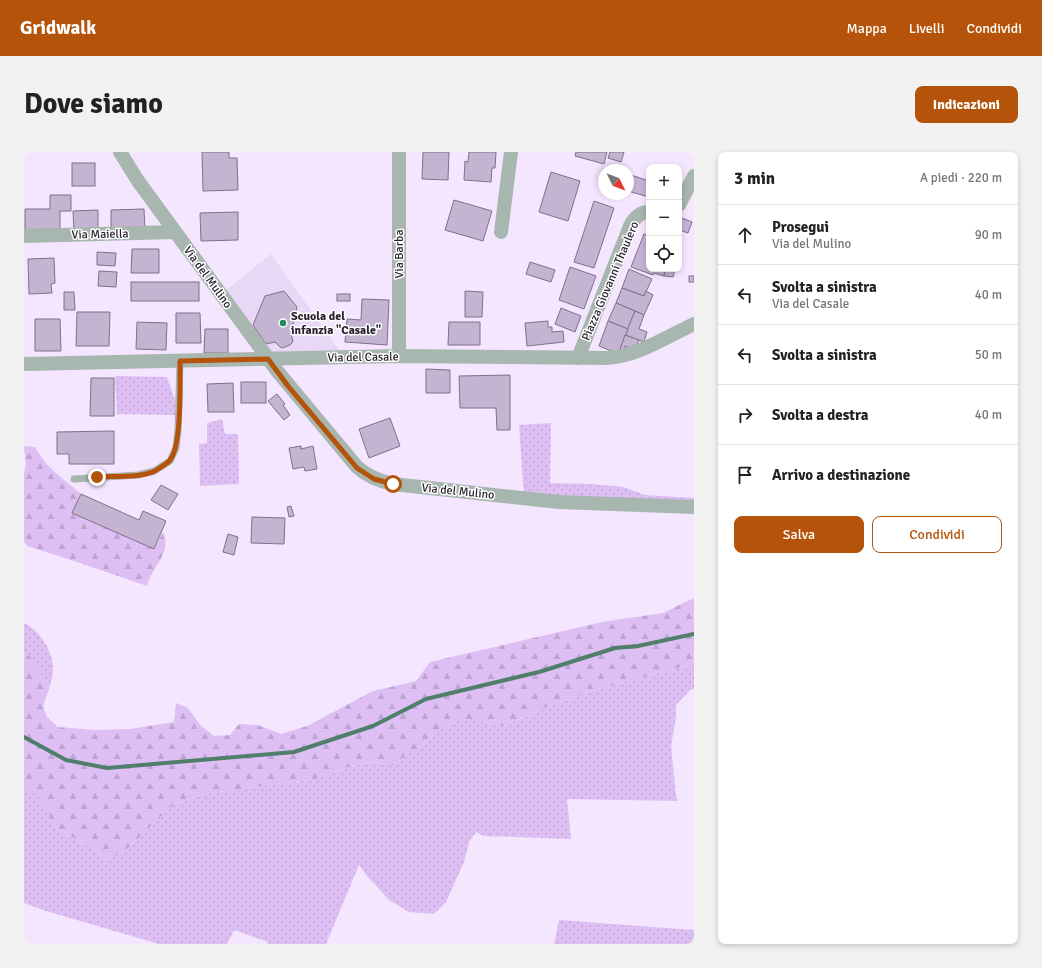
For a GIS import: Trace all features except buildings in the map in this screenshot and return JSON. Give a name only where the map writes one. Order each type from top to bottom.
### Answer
[{"type":"street","name":"Via del Mulino","points":[[120,152],[138,181],[288,386],[357,468],[367,475],[380,481],[393,484],[542,500],[694,507]]},
{"type":"street","name":"Via Barba","points":[[399,152],[399,356]]},
{"type":"street","points":[[502,232],[511,152]]},
{"type":"street","points":[[682,200],[694,176]]},
{"type":"street","name":"Piazza Giovanni Thaulero","points":[[578,358],[630,226],[635,219],[646,213]]},
{"type":"street","name":"Via Maiella","points":[[24,236],[176,232]]},
{"type":"street","name":"Via del Casale","points":[[24,364],[399,356],[607,358],[625,356],[636,352],[694,324]]},
{"type":"lane","points":[[74,479],[138,475],[154,471],[170,461],[176,448],[178,436],[180,361]]},
{"type":"shaded area","name":"Scuola del infanzia \"Casale\"","points":[[271,254],[342,354],[268,356],[223,292]]},
{"type":"green space","points":[[115,376],[167,377],[176,403],[175,415],[117,414]]},
{"type":"green space","points":[[222,419],[225,434],[238,434],[239,484],[200,486],[199,444],[207,443],[207,423]]},
{"type":"green space","points":[[551,423],[550,483],[591,484],[623,487],[645,495],[694,498],[694,505],[524,497],[519,425]]},
{"type":"green space","points":[[24,446],[35,447],[45,462],[81,494],[73,513],[154,549],[163,532],[165,546],[163,553],[149,579],[147,586],[27,546],[24,541],[24,473],[26,465]]},
{"type":"green space","points":[[694,598],[694,665],[681,667],[585,693],[551,705],[502,727],[485,722],[464,719],[443,727],[428,741],[393,765],[373,762],[351,766],[315,779],[205,794],[174,804],[129,847],[109,861],[94,849],[58,828],[51,820],[38,798],[30,790],[24,788],[24,654],[29,655],[50,686],[43,706],[47,717],[58,727],[96,730],[130,729],[174,722],[176,703],[188,708],[201,726],[214,736],[230,735],[239,724],[258,725],[281,734],[307,726],[373,691],[416,681],[430,662],[602,622],[663,613]]},
{"type":"green space","points":[[24,623],[30,626],[40,636],[51,656],[53,670],[50,686],[29,655],[24,654]]},
{"type":"green space","points":[[694,665],[694,689],[691,689],[676,705],[676,717],[671,746],[676,796],[678,801],[567,799],[571,839],[484,836],[476,832],[469,842],[464,862],[446,902],[434,914],[409,912],[389,900],[359,865],[326,944],[267,944],[268,942],[234,930],[227,944],[159,944],[46,911],[24,903],[24,788],[30,790],[39,798],[51,820],[61,831],[94,849],[109,861],[129,847],[174,804],[205,794],[315,779],[351,766],[373,762],[393,765],[428,741],[443,727],[464,719],[485,722],[502,727],[551,705],[585,693],[681,667]]},
{"type":"green space","points":[[559,920],[694,930],[694,944],[554,944]]},
{"type":"waterway","points":[[24,737],[66,760],[107,768],[294,752],[373,726],[426,699],[539,672],[615,648],[638,646],[694,634]]},
{"type":"place","name":"Scuola del infanzia \"Casale\"","points":[[283,323]]},
{"type":"route","points":[[97,477],[138,475],[154,471],[170,461],[176,448],[178,430],[180,361],[268,359],[288,386],[357,468],[374,479],[393,484]]}]
